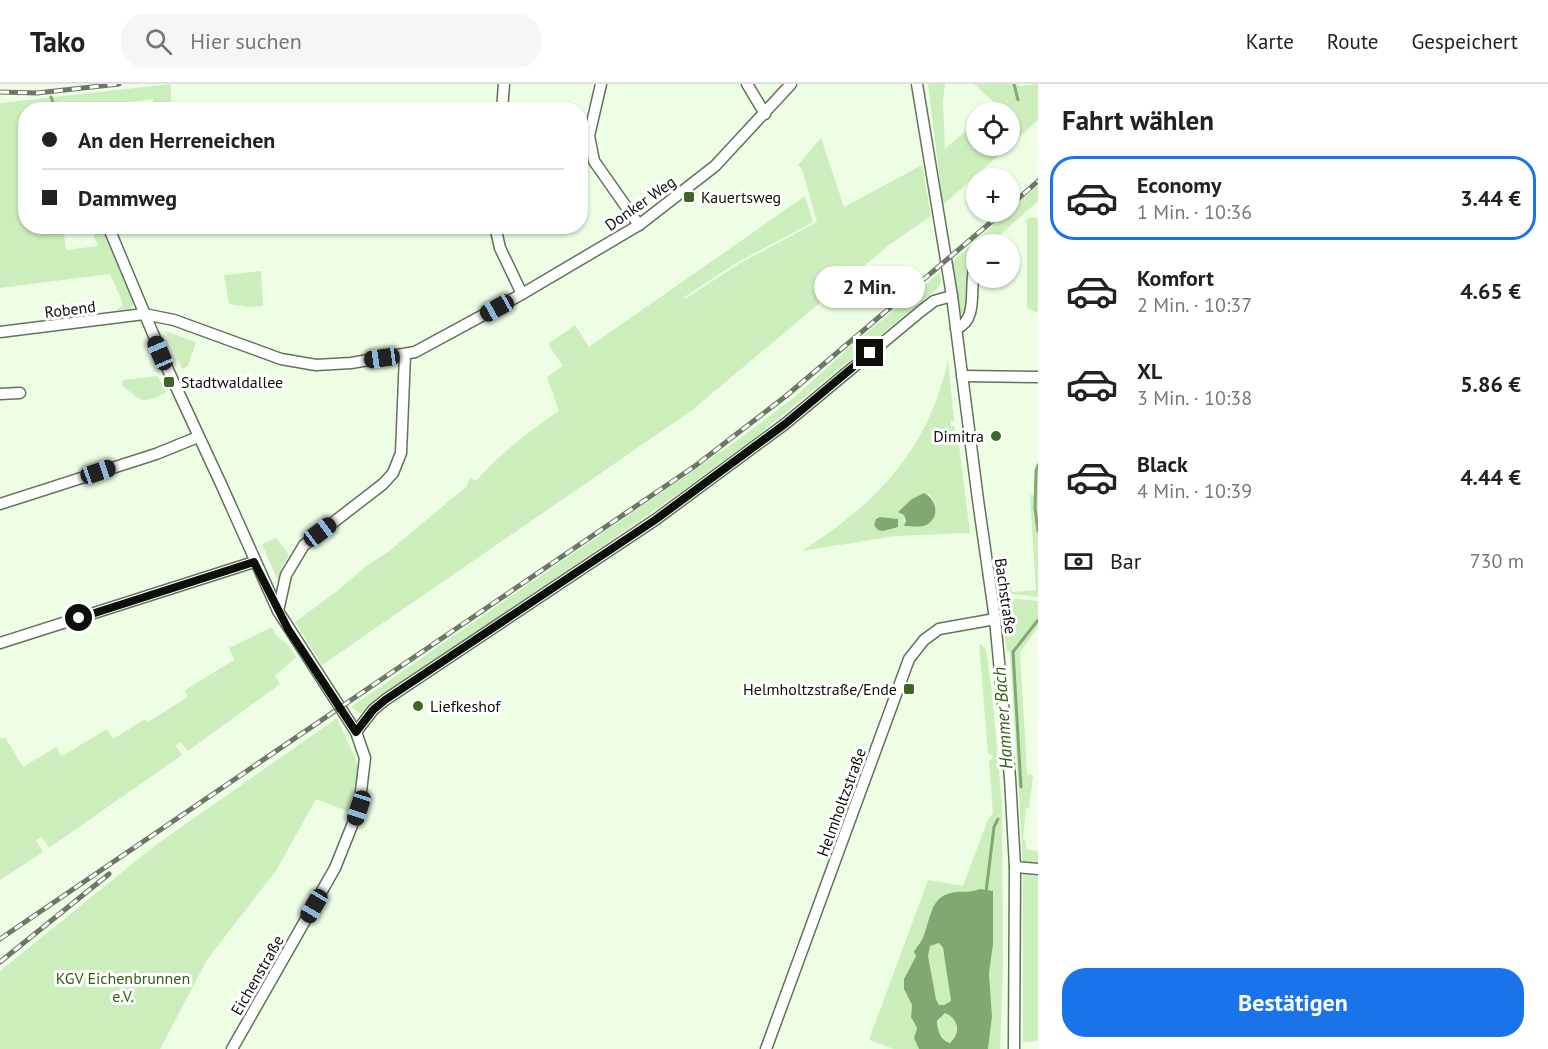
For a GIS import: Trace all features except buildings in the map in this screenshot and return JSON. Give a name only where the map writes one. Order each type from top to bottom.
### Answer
[{"type":"street","points":[[503,102],[504,84]]},
{"type":"street","points":[[601,84],[589,136],[594,161],[639,225]]},
{"type":"street","points":[[747,84],[765,114]]},
{"type":"street","name":"Donker Weg","points":[[144,314],[174,320],[281,359],[315,365],[415,352],[522,294],[639,225],[715,166],[791,84]]},
{"type":"street","name":"Bachstraße","points":[[917,84],[956,328],[995,619],[1010,778],[1015,867],[1014,1049]]},
{"type":"street","points":[[111,234],[144,314],[278,611]]},
{"type":"street","points":[[497,234],[500,248],[522,294]]},
{"type":"street","points":[[956,328],[963,326],[970,318],[972,288]]},
{"type":"street","points":[[356,732],[373,710],[385,700],[655,520],[785,424],[928,305],[951,296]]},
{"type":"street","name":"Robend","points":[[0,333],[144,314]]},
{"type":"street","points":[[278,611],[286,575],[304,545],[383,484],[393,473],[401,453],[405,355]]},
{"type":"street","points":[[962,376],[1038,377]]},
{"type":"street","points":[[0,394],[20,393]]},
{"type":"street","points":[[0,504],[156,454],[198,436]]},
{"type":"street","points":[[0,643],[254,562]]},
{"type":"street","name":"Eichenstraße","points":[[232,1049],[335,868],[359,808],[365,758],[356,732],[278,611]]},
{"type":"street","name":"Helmholtzstraße","points":[[766,1049],[909,659],[924,640],[939,629],[995,619]]},
{"type":"street","points":[[1015,867],[1038,869]]},
{"type":"green space","points":[[171,84],[171,102],[154,102],[153,99],[127,102],[18,102],[18,234],[64,234],[66,250],[98,246],[93,234],[105,234],[134,302],[131,309],[117,310],[122,306],[122,301],[110,274],[0,288],[0,103]]},
{"type":"green space","points":[[928,84],[945,84],[943,102],[945,149],[966,131],[966,156],[998,156],[984,168],[966,168],[966,184],[943,205]]},
{"type":"green space","points":[[974,84],[1018,84],[1019,86],[1038,84],[1038,120],[1020,136],[1020,102],[994,102]]},
{"type":"green space","points":[[821,138],[844,207],[922,165],[931,216],[889,245],[691,411],[322,665],[295,622],[365,567],[388,552],[467,486],[470,478],[476,481],[515,443],[559,411],[547,377],[563,366],[548,344],[575,325],[589,347],[805,196],[813,222],[736,263],[683,298],[685,299],[737,265],[817,222],[802,169],[798,165]]},
{"type":"green space","points":[[1038,185],[1038,201],[1020,217],[1020,201]]},
{"type":"green space","points":[[1031,217],[1038,219],[1038,313],[1027,308],[1027,224],[1025,221]]},
{"type":"green space","points":[[997,222],[1015,222],[1001,234],[983,234]]},
{"type":"green space","points":[[966,249],[966,288],[969,288],[966,308],[960,314],[952,262]]},
{"type":"green space","points":[[261,271],[263,306],[248,307],[229,304],[224,275]]},
{"type":"green space","points":[[940,272],[941,282],[937,289],[752,440],[366,710],[360,713],[351,707],[746,434],[797,395],[853,344]]},
{"type":"green space","points":[[165,331],[196,342],[188,366],[182,369]]},
{"type":"green space","points":[[948,361],[954,421],[951,421],[951,426],[954,426],[959,445],[970,533],[895,536],[802,551],[854,513],[896,471],[913,448],[939,393]],"holes":[[[924,493],[930,495],[934,501],[927,525],[905,526],[904,515]]]},
{"type":"green space","points":[[158,376],[166,393],[152,399],[143,400],[122,385],[123,380]]},
{"type":"green space","points":[[1038,461],[1038,597],[1001,593],[1001,582],[1010,581],[1012,592],[1036,590],[1030,495],[1035,495],[1035,473]]},
{"type":"green space","points":[[276,538],[289,555],[278,581],[262,544]]},
{"type":"green space","points":[[999,597],[1038,601],[1038,627],[1020,652],[1027,774],[1033,775],[1029,808],[1026,808],[1023,840],[1026,841],[1026,849],[1038,851],[1038,864],[1023,862],[1010,652],[1007,651]]},
{"type":"green space","points":[[272,627],[276,635],[287,644],[296,657],[275,676],[280,684],[188,751],[181,742],[176,746],[182,755],[49,848],[42,837],[36,840],[43,852],[0,880],[0,737],[2,739],[5,737],[23,767],[56,747],[62,756],[107,729],[113,739],[145,719],[148,722],[188,697],[185,690],[234,660],[229,648]]},
{"type":"green space","points":[[979,643],[986,649],[1002,805],[1003,967],[1000,1049],[988,1049],[992,1016],[989,973],[993,945],[993,891],[984,890],[956,892],[931,910],[923,939],[914,952],[916,956],[904,979],[904,989],[912,1005],[911,1017],[917,1028],[914,1038],[919,1049],[894,1049],[869,1040],[928,880],[963,886],[988,819],[993,813],[989,762],[993,757],[988,753]]},
{"type":"green space","name":"KGV Eichenbrunnen e.V.","points":[[337,718],[359,767],[356,790],[349,812],[316,799],[277,869],[207,960],[160,1049],[0,1049],[0,971],[157,844]]},
{"type":"green space","points":[[1023,874],[1038,876],[1038,1041],[1023,1042]]},
{"type":"green space","points":[[939,943],[943,948],[951,1001],[944,1005],[939,1005],[936,999],[928,956],[929,946]]},
{"type":"green space","points":[[943,1013],[949,1014],[956,1021],[957,1034],[951,1043],[940,1034],[938,1026]]},
{"type":"shaded area","points":[[924,493],[934,503],[935,512],[932,520],[923,526],[904,526],[906,521],[904,515],[898,512],[912,499]]},
{"type":"shaded area","points":[[880,517],[898,519],[898,527],[878,530],[874,525],[876,519]]},
{"type":"shaded area","points":[[976,890],[993,891],[993,945],[989,973],[992,1016],[988,1049],[919,1049],[914,1038],[917,1028],[911,1017],[912,1005],[904,989],[904,979],[939,899],[951,893]],"holes":[[[939,943],[943,948],[951,1001],[944,1005],[939,1005],[936,999],[928,956],[930,946]],[[945,1013],[956,1022],[957,1026],[956,1035],[950,1043],[942,1037],[937,1025],[937,1021]]]},
{"type":"waterway","name":"Hammer Bach","points":[[1014,84],[1018,100]]},
{"type":"waterway","points":[[51,97],[53,102]]},
{"type":"waterway","name":"Hammer Bach","points":[[1038,465],[1035,508],[1038,531]]},
{"type":"waterway","name":"Hammer Bach","points":[[1021,787],[1013,652],[1038,620]]},
{"type":"waterway","name":"Hammer Bach","points":[[986,892],[994,827],[998,819]]},
{"type":"railway","points":[[0,92],[37,93],[119,84]]},
{"type":"railway","points":[[1020,197],[1038,181]]},
{"type":"railway","points":[[0,939],[695,466],[786,396],[991,222]]},
{"type":"railway","points":[[0,962],[109,874]]},
{"type":"place","name":"Kauertsweg","points":[[689,197]]},
{"type":"place","name":"Stadtwaldallee","points":[[169,382]]},
{"type":"place","name":"Dimitra","points":[[996,436]]},
{"type":"place","name":"Helmholtzstraße/Ende","points":[[909,689]]},
{"type":"place","name":"Liefkeshof","points":[[418,706]]},
{"type":"route","points":[[79,618],[254,562],[288,629],[356,732],[373,710],[385,700],[655,520],[785,424],[870,353]]}]
